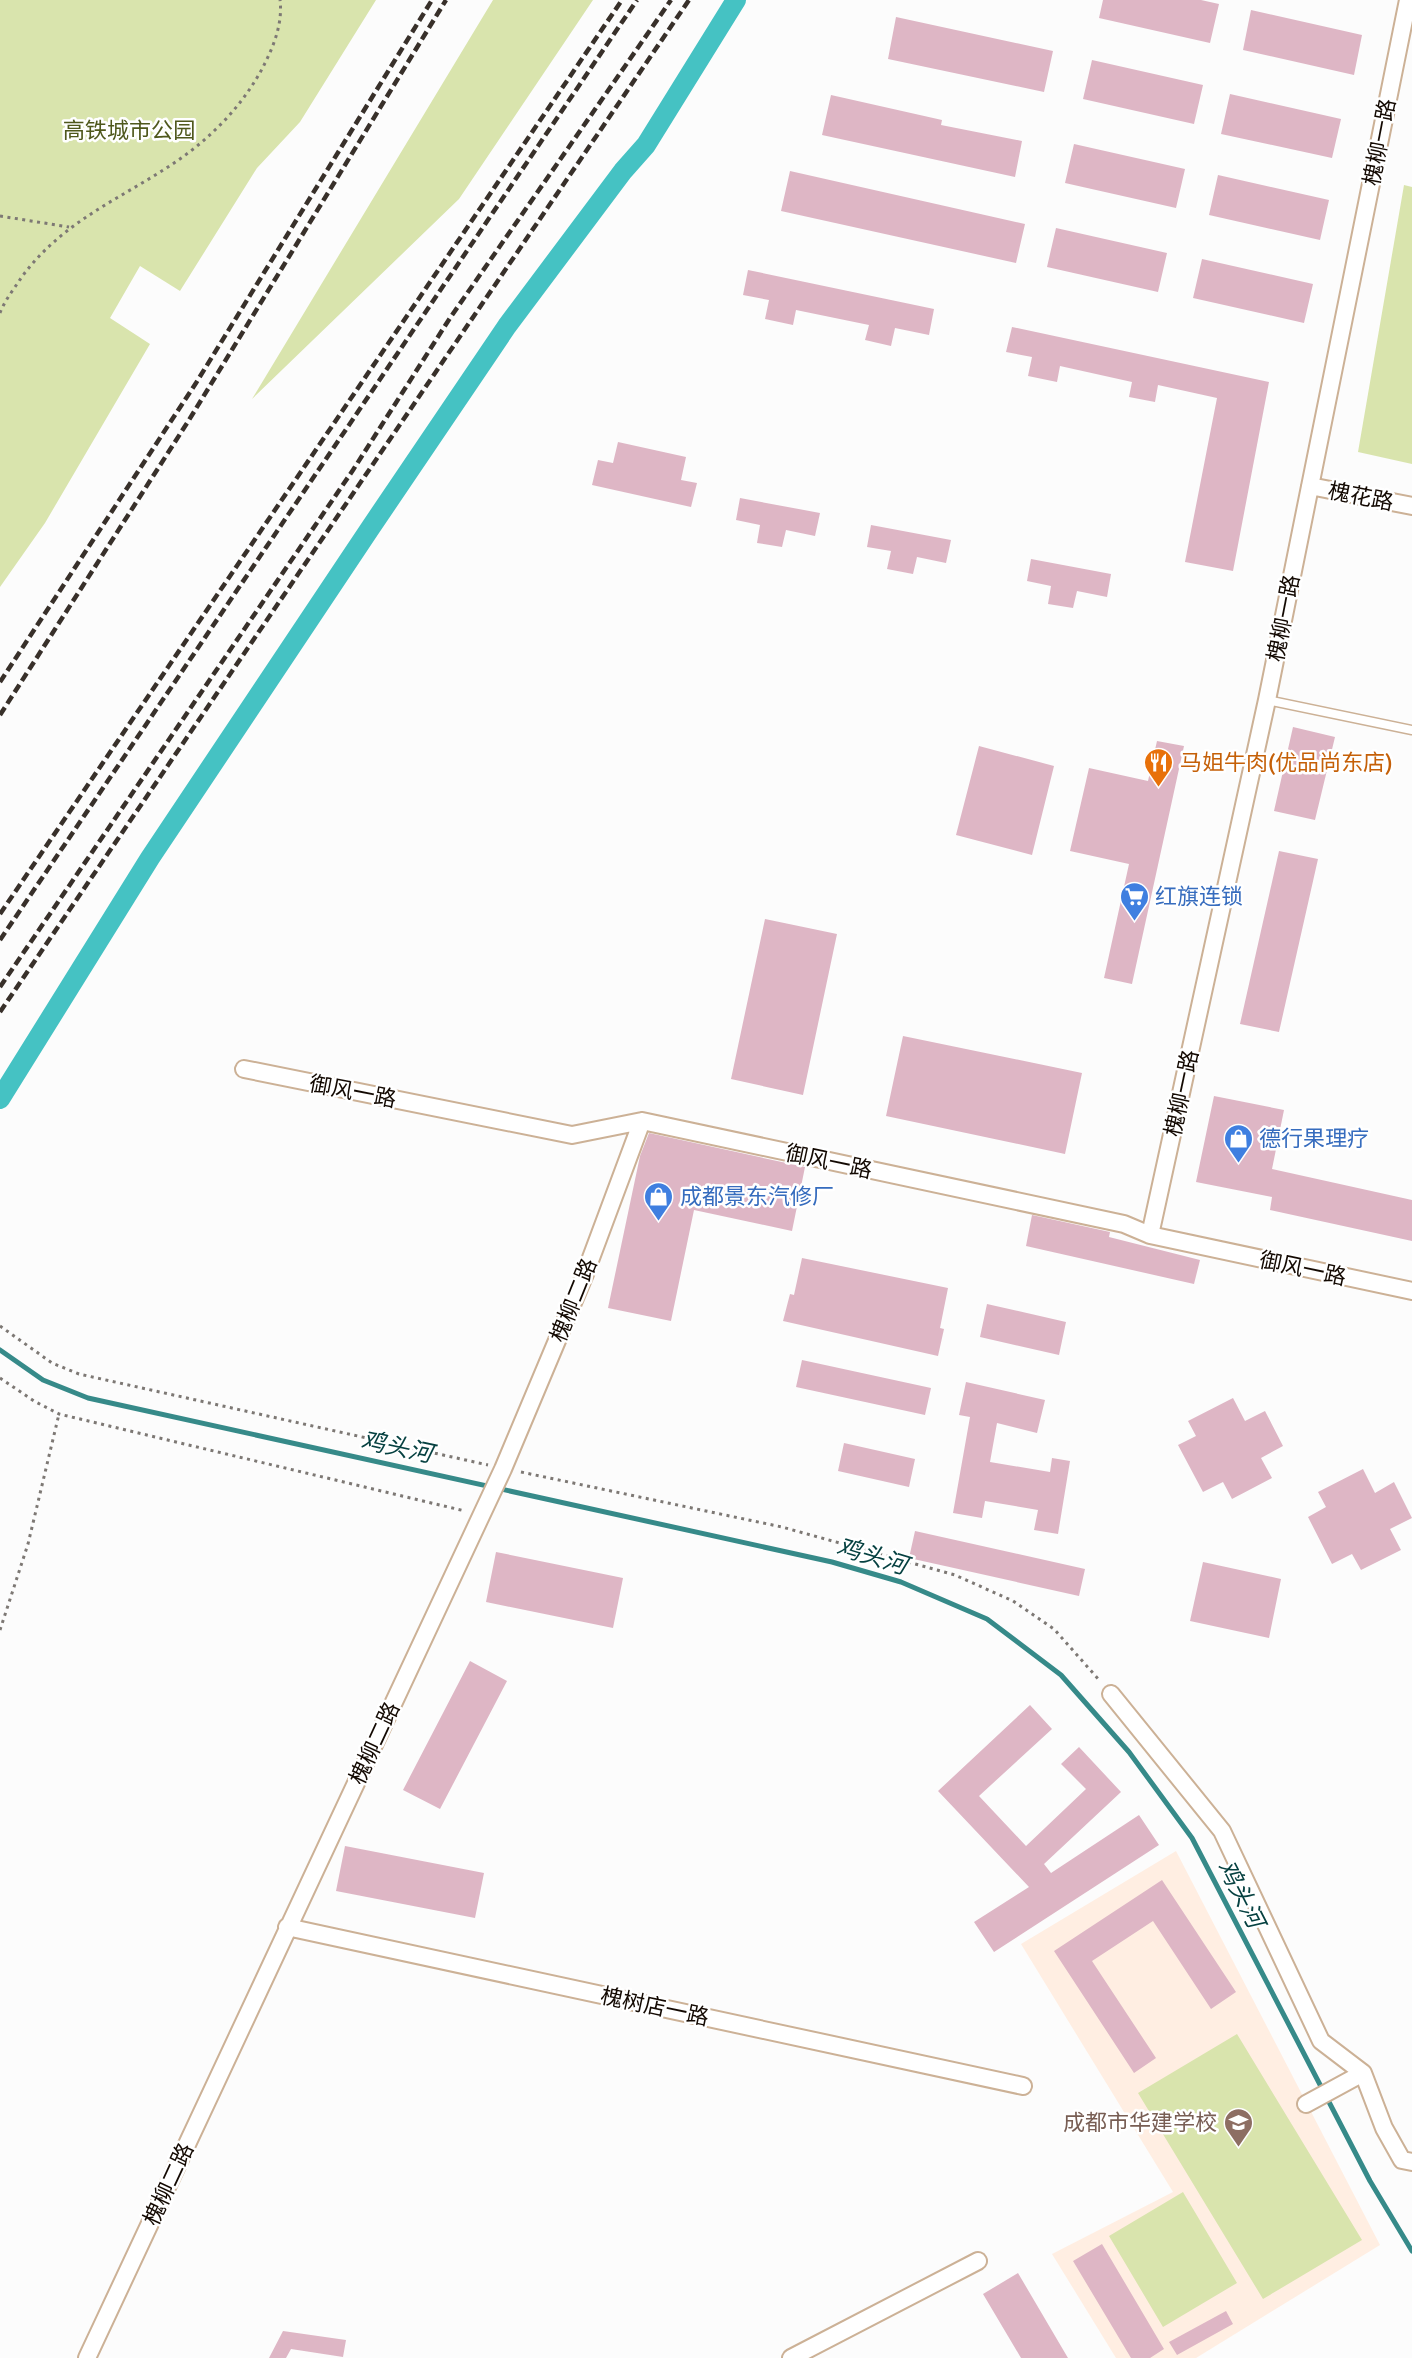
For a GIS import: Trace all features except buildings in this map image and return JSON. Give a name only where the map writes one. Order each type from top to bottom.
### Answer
[{"type":"street","name":"槐柳一路","points":[[1150,1235],[1267,700],[1408,0]]},
{"type":"street","name":"槐花路","points":[[1310,486],[1412,506]]},
{"type":"street","name":"御风一路","points":[[244,1069],[572,1135],[642,1121],[1124,1224],[1150,1235],[1412,1291]]},
{"type":"street","name":"槐柳二路","points":[[87,2358],[482,1514],[585,1274],[642,1121]]},
{"type":"street","points":[[1111,1694],[1222,1831],[1321,2041],[1363,2073],[1384,2128],[1407,2161]]},
{"type":"street","name":"槐树店一路","points":[[287,1927],[1023,2086]]},
{"type":"street","points":[[1306,2104],[1363,2073]]},
{"type":"street","points":[[791,2358],[978,2260]]},
{"type":"lane","points":[[1267,700],[1412,730]]},
{"type":"path","points":[[0,313],[4,303],[33,262],[69,227],[172,163],[215,131],[251,89],[273,49],[282,11],[280,0]]},
{"type":"path","points":[[0,216],[69,227]]},
{"type":"path","points":[[0,1326],[52,1363],[79,1374],[502,1468],[782,1527],[872,1550],[955,1575],[1013,1601],[1054,1629],[1111,1694]]},
{"type":"path","points":[[0,1378],[34,1401],[59,1414],[482,1514]]},
{"type":"path","points":[[0,1630],[28,1544],[59,1414]]},
{"type":"shaded area","name":"成都市华建学校","points":[[1176,1851],[1380,2245],[1196,2358],[1116,2358],[1052,2254],[1173,2192],[1021,1944]]},
{"type":"green space","name":"高铁城市公园","points":[[0,0],[376,0],[300,122],[257,168],[180,291],[140,266],[110,318],[150,344],[45,523],[0,587]]},
{"type":"green space","points":[[493,0],[593,0],[459,199],[252,399]]},
{"type":"green space","points":[[1404,185],[1412,187],[1412,464],[1358,452]]},
{"type":"green space","points":[[1237,2034],[1362,2240],[1263,2299],[1138,2093]]},
{"type":"green space","points":[[1183,2192],[1237,2283],[1163,2327],[1109,2236]]},
{"type":"waterway","points":[[0,1099],[150,858],[371,527],[507,326],[623,171],[646,145],[736,0]]},
{"type":"waterway","name":"鸡头河","points":[[0,1350],[43,1380],[88,1398],[832,1562],[901,1582],[987,1619],[1061,1675],[1129,1752],[1192,1838],[1370,2181],[1412,2251]]},
{"type":"railway","points":[[0,682],[196,383],[432,0]]},
{"type":"railway","points":[[0,715],[189,420],[446,0]]},
{"type":"railway","points":[[0,914],[622,0]]},
{"type":"railway","points":[[0,940],[637,0]]},
{"type":"railway","points":[[0,987],[353,470],[450,318],[671,0]]},
{"type":"railway","points":[[0,1012],[689,0]]},
{"type":"place","name":"马姐牛肉(优品尚东店)","points":[[1159,788]]},
{"type":"place","name":"红旗连锁","points":[[1134,922]]},
{"type":"place","name":"德行果理疗","points":[[1238,1164]]},
{"type":"place","name":"成都景东汽修厂","points":[[659,1222]]},
{"type":"place","name":"成都市华建学校","points":[[1238,2148]]}]
